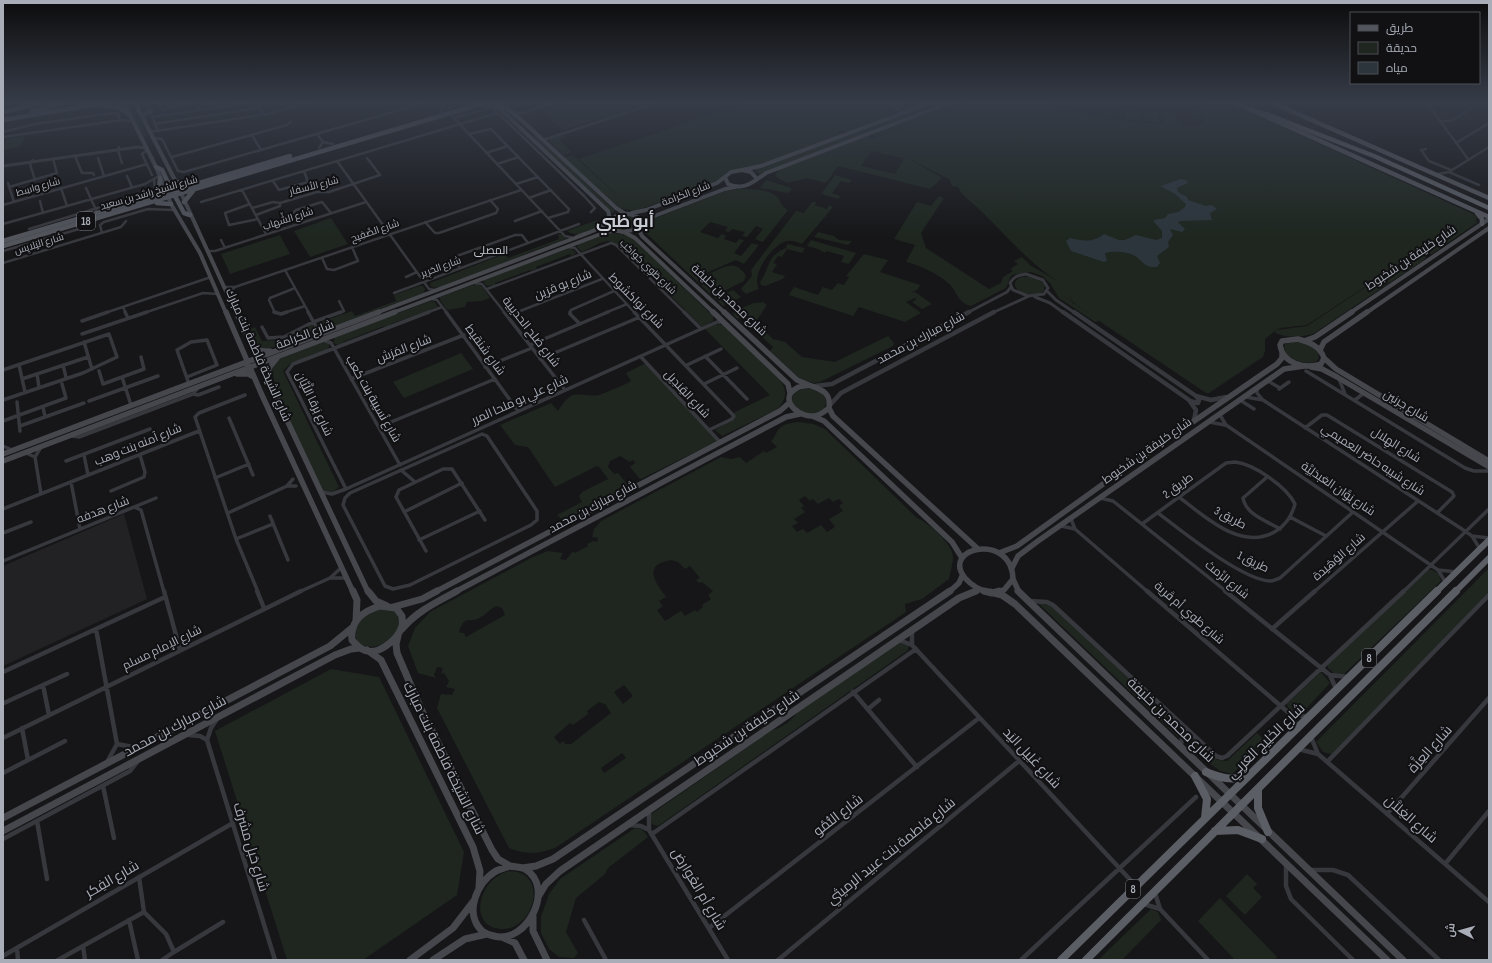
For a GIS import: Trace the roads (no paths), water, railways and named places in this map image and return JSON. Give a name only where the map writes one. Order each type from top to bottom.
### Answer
[{"type":"highway","points":[[1351,148],[1381,159],[1489,208]]},
{"type":"highway","name":"شارع الخَلِيج العَربِي","points":[[1061,960],[1446,583],[1489,539]]},
{"type":"highway","name":"8","points":[[1086,960],[1489,558]]},
{"type":"highway","points":[[1206,772],[1226,779],[1239,779],[1249,776]]},
{"type":"highway","points":[[1195,776],[1207,799],[1206,818]]},
{"type":"highway","points":[[1258,789],[1258,808],[1268,832]]},
{"type":"highway","points":[[1215,831],[1238,830],[1262,839]]},
{"type":"main road","name":"شارع الشيخة فاطمة بنت مبارك","points":[[158,148],[176,182],[268,383],[370,596],[376,601],[390,606]]},
{"type":"main road","name":"شارع الشيخ راشد بن سعيد","points":[[3,246],[104,216],[132,203],[174,193],[213,179],[319,148]]},
{"type":"main road","name":"شارع الشيخ راشد بن سعيد","points":[[180,191],[199,188],[331,148]]},
{"type":"main road","points":[[543,148],[608,211],[610,220],[609,227],[615,231],[624,232],[638,228],[642,222],[639,216],[630,213]]},
{"type":"main road","points":[[552,148],[616,208],[624,213]]},
{"type":"main road","points":[[742,170],[761,166],[810,148]]},
{"type":"main road","points":[[742,170],[754,174],[757,179],[772,170],[831,148]]},
{"type":"main road","points":[[1335,148],[1489,218]]},
{"type":"main road","points":[[1376,148],[1488,198]]},
{"type":"main road","name":"شارع الشيخة فاطمة بنت مبارك","points":[[147,149],[156,166],[174,210],[200,253],[254,377],[357,600],[356,621]]},
{"type":"main road","points":[[147,165],[156,166],[162,170],[184,213],[190,215]]},
{"type":"main road","name":"شارع الكرامة","points":[[3,454],[226,370],[258,361],[313,337],[428,291],[435,290],[601,228],[610,220],[624,213],[646,210],[717,184],[731,172],[742,170]]},
{"type":"main road","points":[[180,191],[224,178],[236,172]]},
{"type":"main road","points":[[132,203],[157,192],[160,177]]},
{"type":"main road","points":[[725,177],[728,184],[738,187]]},
{"type":"main road","points":[[176,182],[188,184],[213,179]]},
{"type":"main road","name":"شارع الكرامة","points":[[642,222],[724,189],[751,185],[757,179]]},
{"type":"main road","points":[[184,202],[190,193],[199,188]]},
{"type":"main road","points":[[107,206],[119,209],[167,195]]},
{"type":"main road","name":"شارع الشيخ راشد بن سعيد","points":[[3,241],[67,222],[119,209],[143,205],[167,195]]},
{"type":"main road","points":[[143,205],[162,203],[172,204]]},
{"type":"main road","points":[[1474,210],[1481,217],[1482,224]]},
{"type":"main road","points":[[67,222],[74,216]]},
{"type":"main road","name":"شارع خليفة بن شخبوط","points":[[999,553],[1017,546],[1194,420],[1277,364],[1282,358],[1280,345],[1282,342],[1292,339],[1304,340],[1315,337],[1489,218]]},
{"type":"main road","name":"شارع محمد بن خليفة","points":[[638,228],[642,236],[797,380],[812,386]]},
{"type":"main road","name":"شارع خليفة بن شخبوط","points":[[1320,350],[1324,342],[1489,228]]},
{"type":"main road","name":"شارع الكرامة","points":[[281,352],[321,340],[431,299],[438,298],[475,283],[483,282],[568,247],[575,246],[606,232],[615,231]]},
{"type":"main road","points":[[30,243],[50,232]]},
{"type":"main road","name":"شارع محمد بن خليفة","points":[[624,232],[635,238],[720,321],[788,384],[790,393]]},
{"type":"main road","points":[[1304,340],[1320,350],[1324,358],[1320,364],[1307,368]]},
{"type":"main road","points":[[252,347],[263,351],[281,352]]},
{"type":"main road","points":[[226,370],[240,361],[241,348]]},
{"type":"main road","points":[[268,383],[269,368],[281,352]]},
{"type":"main road","name":"شارع جرنين","points":[[1282,354],[1291,361],[1307,368],[1322,369],[1337,377],[1489,467]]},
{"type":"main road","name":"شارع جرنين","points":[[1324,358],[1336,369],[1489,461]]},
{"type":"main road","name":"شارع الكرامة","points":[[3,461],[223,377],[249,364]]},
{"type":"main road","name":"شارع خليفة بن شخبوط","points":[[1012,568],[1018,556],[1284,369],[1307,368]]},
{"type":"main road","points":[[223,377],[243,373],[254,377]]},
{"type":"main road","points":[[962,558],[952,542],[920,510],[824,421],[812,416],[800,414],[795,411],[788,403],[790,393],[798,387],[812,386],[829,395],[833,416],[977,548]]},
{"type":"main road","name":"شارع مبارك بن محمد","points":[[390,606],[422,599],[780,411],[788,403]]},
{"type":"main road","points":[[812,416],[819,415],[830,406]]},
{"type":"main road","name":"شارع مبارك بن محمد","points":[[402,629],[410,619],[425,608],[786,417],[800,414]]},
{"type":"main road","points":[[977,548],[985,548],[999,553],[1009,562],[1012,568],[1013,578],[1005,589],[990,592],[979,590],[967,582],[962,576],[960,564],[966,553],[977,548]]},
{"type":"main road","name":"شارع خليفة بن شخبوط","points":[[522,868],[541,865],[553,859],[955,588],[962,576]]},
{"type":"main road","name":"شارع محمد بن خليفة","points":[[1013,578],[1019,593],[1028,602],[1403,960]]},
{"type":"main road","name":"شارع خليفة بن شخبوط","points":[[538,897],[546,884],[553,877],[960,598],[979,590]]},
{"type":"main road","name":"شارع محمد بن خليفة","points":[[990,592],[1002,595],[1015,604],[1388,960]]},
{"type":"main road","points":[[390,606],[402,616],[402,629],[398,636],[381,649],[364,649],[352,640],[352,628],[356,621],[366,611],[373,608],[390,606]]},
{"type":"main road","name":"شارع مبارك بن محمد","points":[[3,818],[330,646],[352,628]]},
{"type":"main road","name":"شارع الشيخة فاطمة بنت مبارك","points":[[398,636],[396,644],[397,653],[421,709],[492,850],[498,859],[510,866]]},
{"type":"main road","name":"شارع مبارك بن محمد","points":[[3,831],[335,655],[351,649],[364,649]]},
{"type":"main road","name":"شارع الشيخة فاطمة بنت مبارك","points":[[364,649],[375,654],[381,660],[473,847],[480,871],[479,886]]},
{"type":"main road","points":[[410,960],[453,929],[464,916],[474,900],[479,886],[490,874],[500,868],[510,866],[522,868],[534,879],[538,897],[533,916],[533,931],[547,960]]},
{"type":"main road","points":[[474,900],[475,920],[480,928],[487,934]]},
{"type":"main road","points":[[502,937],[519,931],[533,916]]},
{"type":"main road","points":[[433,960],[466,938],[478,934],[502,937],[515,943],[524,960]]},
{"type":"street","points":[[32,161],[76,156],[122,148]]},
{"type":"street","points":[[3,165],[129,148]]},
{"type":"street","points":[[142,148],[147,149]]},
{"type":"street","points":[[167,148],[178,171],[184,172],[268,148]]},
{"type":"street","points":[[172,157],[205,148]]},
{"type":"street","points":[[201,202],[380,148]]},
{"type":"street","points":[[482,148],[565,236],[575,238]]},
{"type":"street","points":[[486,152],[501,148]]},
{"type":"street","points":[[510,148],[551,190],[569,211],[548,218]]},
{"type":"street","points":[[535,148],[595,208],[591,212]]},
{"type":"street","points":[[1460,148],[1468,159]]},
{"type":"street","points":[[1430,172],[1443,174],[1487,148]]},
{"type":"street","points":[[118,149],[122,163]]},
{"type":"street","points":[[147,149],[142,154],[152,175]]},
{"type":"street","points":[[1426,149],[1421,150],[1427,159],[1479,185]]},
{"type":"street","points":[[1483,150],[1489,153]]},
{"type":"street","points":[[76,156],[82,173],[93,173],[94,175]]},
{"type":"street","points":[[497,164],[519,157]]},
{"type":"street","points":[[98,158],[104,176]]},
{"type":"street","name":"شارع الأسفار","points":[[280,203],[317,192],[329,192],[380,175],[368,158]]},
{"type":"street","points":[[9,187],[57,174],[53,159]]},
{"type":"street","points":[[32,161],[35,180]]},
{"type":"street","points":[[337,161],[417,272],[428,291]]},
{"type":"street","name":"شارع واسِط","points":[[3,205],[147,165]]},
{"type":"street","points":[[273,181],[279,190],[284,190],[308,182],[304,171]]},
{"type":"street","points":[[1443,174],[1448,180]]},
{"type":"street","points":[[128,176],[132,187]]},
{"type":"street","points":[[145,184],[160,177]]},
{"type":"street","points":[[516,184],[538,177]]},
{"type":"street","points":[[29,229],[96,210],[118,201],[153,191],[155,189],[153,183],[155,179]]},
{"type":"street","points":[[8,183],[14,202]]},
{"type":"street","points":[[3,224],[132,187],[153,183]]},
{"type":"street","points":[[62,188],[67,206]]},
{"type":"street","points":[[86,188],[96,210]]},
{"type":"street","points":[[242,190],[266,234]]},
{"type":"street","name":"شارع الصَّفِيح","points":[[228,294],[235,288],[285,270],[521,190]]},
{"type":"street","points":[[529,198],[551,190]]},
{"type":"street","points":[[584,196],[594,197]]},
{"type":"street","points":[[588,201],[594,197]]},
{"type":"street","points":[[425,222],[435,233],[439,233],[496,213],[498,209],[490,200]]},
{"type":"street","points":[[40,201],[44,213]]},
{"type":"street","points":[[252,208],[273,202],[280,203],[280,206],[276,209],[256,215]]},
{"type":"street","points":[[300,223],[294,212],[296,210],[322,202],[331,213]]},
{"type":"street","name":"شارع الشِّهاب","points":[[209,253],[366,202]]},
{"type":"street","points":[[250,204],[225,213],[229,225],[235,226],[258,219]]},
{"type":"street","points":[[102,233],[100,225],[103,222],[148,209],[174,210]]},
{"type":"street","points":[[515,221],[542,211]]},
{"type":"street","points":[[3,251],[79,229],[104,216]]},
{"type":"street","name":"شارع اليَلايِس","points":[[3,264],[118,228],[124,225],[126,221]]},
{"type":"street","name":"شارع الحَرِير","points":[[394,293],[561,232],[579,224]]},
{"type":"street","points":[[460,268],[454,260],[457,256],[515,235],[522,235],[528,243]]},
{"type":"street","points":[[562,243],[565,236]]},
{"type":"street","points":[[221,240],[225,248]]},
{"type":"street","name":"شارع طَوِي كِواكِب","points":[[487,290],[611,243],[616,245],[700,329]]},
{"type":"street","name":"شارع نواكشوط","points":[[575,246],[602,279],[734,416],[732,419],[709,430]]},
{"type":"street","points":[[322,258],[327,269],[334,270],[358,261],[352,247]]},
{"type":"street","points":[[285,270],[318,330]]},
{"type":"street","points":[[406,277],[417,272]]},
{"type":"street","name":"شارع مبارك بن محمد","points":[[812,386],[827,385],[839,380],[1007,292],[1011,287],[1012,279],[1015,276],[1032,275],[1046,284],[1047,291]]},
{"type":"street","points":[[82,321],[211,277]]},
{"type":"street","name":"شارع بو قرَين","points":[[508,316],[602,279]]},
{"type":"street","name":"شارع صُلح الحديبية","points":[[483,282],[487,290],[565,390]]},
{"type":"street","points":[[224,286],[235,288]]},
{"type":"street","points":[[1011,287],[1017,293],[1026,297],[1040,296],[1047,291],[1056,300],[1196,396],[1207,400],[1216,400],[1233,393]]},
{"type":"street","points":[[295,288],[270,298],[269,300],[274,313],[282,314],[305,306]]},
{"type":"street","points":[[580,324],[570,314],[571,310],[614,291]]},
{"type":"street","points":[[82,334],[203,293],[218,294]]},
{"type":"street","name":"شارع مبارك بن محمد","points":[[830,406],[841,393],[977,320],[1026,297]]},
{"type":"street","points":[[1035,297],[1050,303],[1189,400],[1195,408],[1194,420]]},
{"type":"street","name":"شارع شنقيط","points":[[438,298],[442,307],[464,335],[518,412]]},
{"type":"street","points":[[262,327],[268,338],[274,339],[344,311],[339,301]]},
{"type":"street","points":[[485,367],[627,304]]},
{"type":"street","points":[[123,307],[128,318]]},
{"type":"street","name":"شارع بَرقا اللَّيَّان","points":[[346,489],[287,372],[293,364],[442,307]]},
{"type":"street","points":[[540,359],[640,317]]},
{"type":"street","name":"شارع علي بو ملحا المرر","points":[[332,494],[398,466],[720,321]]},
{"type":"street","points":[[318,330],[328,331]]},
{"type":"street","points":[[313,337],[318,330]]},
{"type":"street","points":[[3,370],[110,334],[116,359],[92,369],[3,400]]},
{"type":"street","points":[[321,340],[331,343],[335,335]]},
{"type":"street","name":"شارع المَرَش","points":[[351,379],[464,335]]},
{"type":"street","points":[[187,377],[217,365],[207,340],[202,339],[182,346],[177,350],[189,384]]},
{"type":"street","points":[[84,342],[92,369]]},
{"type":"street","name":"شارع نُسيبة بنت كعب","points":[[331,343],[379,427],[398,466]]},
{"type":"street","points":[[686,365],[721,349]]},
{"type":"street","points":[[705,356],[747,399]]},
{"type":"street","points":[[22,379],[88,357]]},
{"type":"street","points":[[99,371],[103,384],[144,369],[141,357]]},
{"type":"street","name":"شارع القِندِيل","points":[[641,357],[720,442]]},
{"type":"street","points":[[19,365],[25,392]]},
{"type":"street","points":[[63,365],[66,377]]},
{"type":"street","points":[[704,384],[737,368]]},
{"type":"street","points":[[1307,368],[1336,389],[1465,468],[1474,470],[1489,470]]},
{"type":"street","points":[[37,374],[39,387]]},
{"type":"street","points":[[89,401],[158,376]]},
{"type":"street","points":[[122,377],[132,405]]},
{"type":"street","points":[[1337,377],[1346,394]]},
{"type":"street","points":[[379,427],[495,379]]},
{"type":"street","points":[[1268,381],[1279,389],[1290,382]]},
{"type":"street","points":[[3,421],[66,398],[62,384]]},
{"type":"street","points":[[193,394],[201,385]]},
{"type":"street","points":[[1336,389],[1343,386]]},
{"type":"street","points":[[69,435],[79,437],[193,394],[198,395],[219,387]]},
{"type":"street","name":"شارع شيبه حاضر العميمي","points":[[1257,388],[1257,393],[1263,400],[1465,531],[1472,536],[1480,549]]},
{"type":"street","points":[[1354,400],[1364,393]]},
{"type":"street","points":[[199,431],[195,418],[196,415],[245,395]]},
{"type":"street","points":[[1189,400],[1198,402],[1199,400],[1196,396]]},
{"type":"street","name":"شارع شيبه حاضر العميمي","points":[[1246,397],[1263,400]]},
{"type":"street","points":[[1240,400],[1254,409]]},
{"type":"street","points":[[16,402],[20,432]]},
{"type":"street","points":[[20,426],[84,403]]},
{"type":"street","points":[[43,407],[45,417]]},
{"type":"street","name":"شارع يَوَّان العَبدَلِيَّة","points":[[1220,415],[1226,425]]},
{"type":"street","name":"شارع الهِلال","points":[[1305,428],[1322,415],[1327,415],[1452,492],[1454,496],[1437,513]]},
{"type":"street","points":[[229,418],[253,475]]},
{"type":"street","name":"شارع يَوَّان العَبدَلِيَّة","points":[[1209,422],[1226,425],[1432,565],[1438,570],[1446,583]]},
{"type":"street","points":[[66,461],[150,429]]},
{"type":"street","name":"شارع آمنه بنت وهب","points":[[3,509],[199,431],[236,539],[264,608]]},
{"type":"street","points":[[484,434],[537,511],[538,518],[535,523],[410,586],[399,589],[388,588],[381,579],[343,505],[343,501],[350,493],[402,470],[477,435],[484,434]]},
{"type":"street","points":[[3,446],[13,450]]},
{"type":"street","points":[[41,494],[35,457],[43,446]]},
{"type":"street","points":[[24,452],[35,457]]},
{"type":"street","points":[[84,455],[88,475]]},
{"type":"street","points":[[112,491],[144,477],[145,472],[140,455]]},
{"type":"street","name":"طريق 2","points":[[1142,524],[1226,463],[1242,464],[1266,478]]},
{"type":"street","points":[[216,478],[249,464]]},
{"type":"street","points":[[398,466],[416,482]]},
{"type":"street","points":[[426,551],[396,497],[399,490],[444,468],[449,468],[462,483],[486,520]]},
{"type":"street","points":[[1280,528],[1255,515],[1243,502],[1243,498],[1266,478],[1285,490],[1294,500],[1294,509],[1290,516],[1326,536]]},
{"type":"street","points":[[287,486],[293,479]]},
{"type":"street","points":[[71,482],[80,529]]},
{"type":"street","points":[[404,512],[462,483]]},
{"type":"street","points":[[228,513],[287,486],[296,486]]},
{"type":"street","points":[[319,491],[332,494],[327,507]]},
{"type":"street","points":[[1110,492],[1113,501]]},
{"type":"street","name":"طريق 3","points":[[1179,497],[1218,524],[1243,537],[1252,539],[1267,538],[1280,528],[1290,516]]},
{"type":"street","points":[[134,507],[156,498]]},
{"type":"street","name":"شارع الرِّمث","points":[[1100,498],[1113,501],[1330,675],[1349,678]]},
{"type":"street","name":"شارع الوُهَيدة","points":[[1272,629],[1418,501]]},
{"type":"street","name":"شارع هدفه","points":[[3,561],[134,507],[141,510],[180,650]]},
{"type":"street","points":[[1028,602],[1047,602],[1053,604],[1186,729],[1216,756],[1222,758],[1227,756],[1432,565],[1489,509]]},
{"type":"street","points":[[419,540],[480,511]]},
{"type":"street","name":"طريق 1","points":[[1158,513],[1198,543],[1256,577],[1271,581],[1280,578],[1353,512]]},
{"type":"street","points":[[270,516],[288,560]]},
{"type":"street","name":"شارع طَوي أم قَرية","points":[[1071,519],[1075,529],[1289,713],[1298,728]]},
{"type":"street","points":[[3,534],[31,522]]},
{"type":"street","points":[[236,539],[273,524]]},
{"type":"street","name":"شارع طَوي أم قَرية","points":[[1061,526],[1075,529]]},
{"type":"street","name":"شارع شيبه حاضر العميمي","points":[[1472,536],[1489,539]]},
{"type":"street","name":"شارع الإمام مسلم","points":[[3,738],[264,608],[330,578],[342,567]]},
{"type":"street","points":[[1438,570],[1457,572]]},
{"type":"street","name":"شارع الإمام مسلم","points":[[330,578],[347,578]]},
{"type":"street","points":[[1327,762],[1489,595]]},
{"type":"street","points":[[3,672],[165,597]]},
{"type":"street","points":[[96,629],[105,687],[117,744],[104,766]]},
{"type":"street","points":[[650,832],[853,692],[914,647],[912,632]]},
{"type":"street","name":"شارع غَلِيل اليَد","points":[[898,640],[914,647],[1136,886]]},
{"type":"street","points":[[4,703],[67,674]]},
{"type":"street","points":[[1330,675],[1336,690]]},
{"type":"street","points":[[43,685],[49,715]]},
{"type":"street","points":[[853,692],[917,767]]},
{"type":"street","name":"شارع العِزَّة","points":[[1387,814],[1489,698]]},
{"type":"street","points":[[868,709],[879,700]]},
{"type":"street","name":"شارع طَوي أم قَرية","points":[[1289,713],[1308,718]]},
{"type":"street","points":[[185,735],[200,736],[207,740],[211,728],[219,717]]},
{"type":"street","name":"شارع النُّمُو","points":[[709,928],[979,718]]},
{"type":"street","points":[[22,728],[28,760]]},
{"type":"street","points":[[1181,747],[1182,736],[1186,729]]},
{"type":"street","name":"شارع الغِلاَّن","points":[[1311,736],[1318,754],[1489,902]]},
{"type":"street","points":[[3,773],[65,740]]},
{"type":"street","name":"شارع حَبل مشرف","points":[[207,740],[275,960]]},
{"type":"street","points":[[117,744],[131,747],[141,746]]},
{"type":"street","name":"شارع الغِلاَّن","points":[[1298,749],[1318,754]]},
{"type":"street","points":[[3,839],[130,771],[138,760]]},
{"type":"street","name":"شارع فاطمة بنت عبيد الرميثي","points":[[778,960],[1019,761]]},
{"type":"street","points":[[103,786],[114,838]]},
{"type":"street","points":[[1021,960],[1119,867],[1160,832],[1196,797]]},
{"type":"street","points":[[649,811],[650,832]]},
{"type":"street","points":[[1446,864],[1489,811]]},
{"type":"street","points":[[37,821],[46,879]]},
{"type":"street","name":"شارع الفِكر","points":[[3,956],[233,823]]},
{"type":"street","points":[[629,825],[641,826],[650,832]]},
{"type":"street","name":"شارع أم العُوارِض","points":[[650,832],[728,960]]},
{"type":"street","points":[[1286,863],[1286,886],[1291,899],[1353,960]]},
{"type":"street","points":[[1308,870],[1333,870],[1348,876],[1439,960]]},
{"type":"street","points":[[139,877],[144,912],[166,934],[174,952]]},
{"type":"street","points":[[1155,891],[1160,909],[1208,960]]},
{"type":"street","points":[[1143,904],[1160,909]]},
{"type":"street","points":[[58,960],[144,912]]},
{"type":"street","points":[[129,920],[138,960]]},
{"type":"street","points":[[584,920],[606,960]]},
{"type":"street","points":[[162,960],[223,922]]},
{"type":"street","points":[[83,946],[85,960]]},
{"type":"street","points":[[17,948],[18,960]]},
{"type":"water","points":[[1181,179],[1186,180],[1188,183],[1177,188],[1178,192],[1187,197],[1188,200],[1206,206],[1212,205],[1217,209],[1210,213],[1212,220],[1181,221],[1178,222],[1185,229],[1182,232],[1170,229],[1173,235],[1168,242],[1169,247],[1157,256],[1160,263],[1157,267],[1148,266],[1137,257],[1126,253],[1105,253],[1107,261],[1104,262],[1071,251],[1066,241],[1070,238],[1092,240],[1104,234],[1119,240],[1125,240],[1136,235],[1156,240],[1162,238],[1162,231],[1154,220],[1165,218],[1168,214],[1178,212],[1185,207],[1186,204],[1175,194],[1160,186]]},
{"type":"district","name":"أبو ظبي","points":[[625,222]]},
{"type":"district","name":"المصلى","points":[[491,250]]}]
